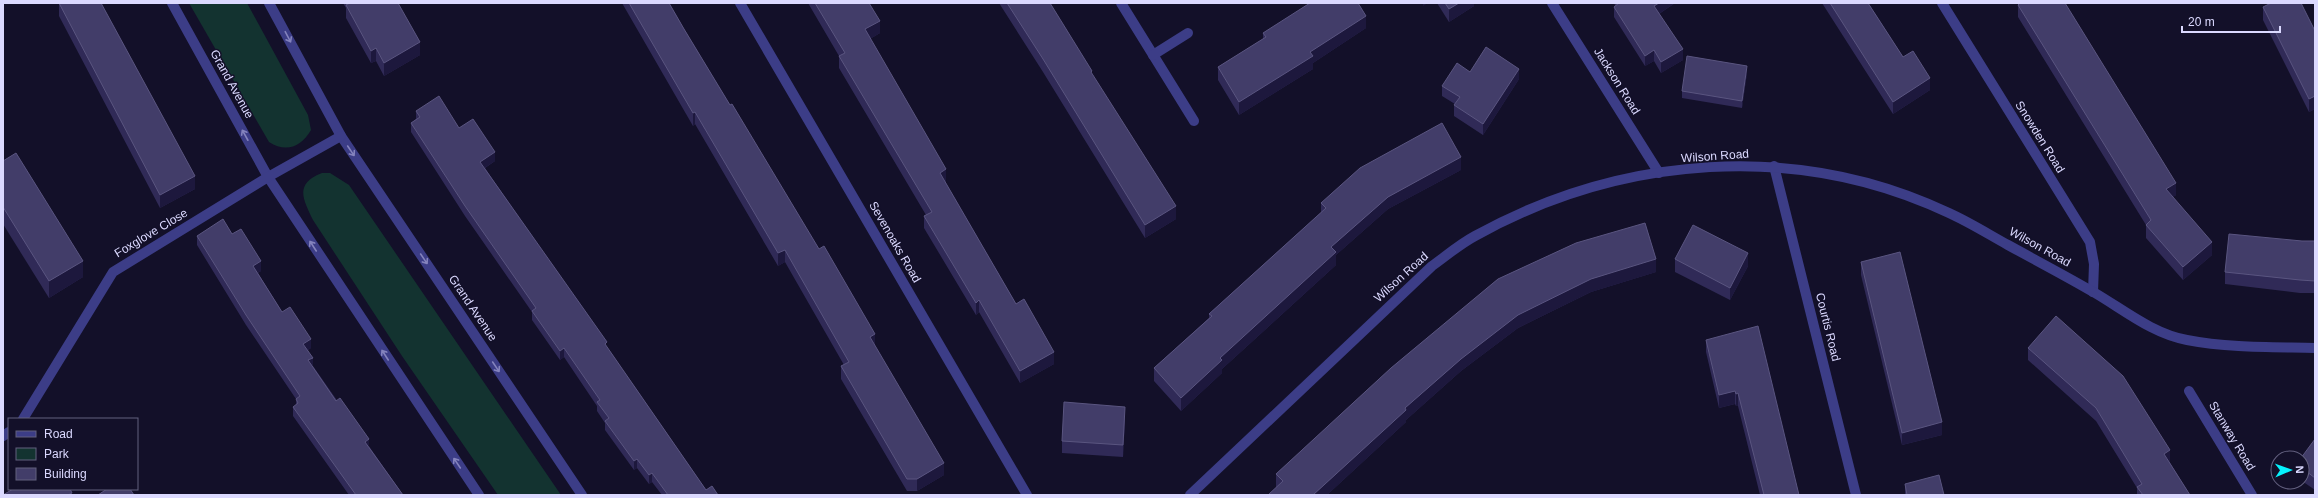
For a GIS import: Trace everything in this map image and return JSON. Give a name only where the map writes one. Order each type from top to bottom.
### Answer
[{"type":"street","name":"Grand Avenue","points":[[172,3],[268,177],[479,495]]},
{"type":"street","name":"Grand Avenue","points":[[270,3],[341,136],[582,495]]},
{"type":"street","name":"Sevenoaks Road","points":[[740,3],[1027,495]]},
{"type":"street","points":[[1121,3],[1194,121]]},
{"type":"street","name":"Jackson Road","points":[[1552,3],[1659,174]]},
{"type":"street","name":"Snowden Road","points":[[1942,3],[2090,242],[2094,264],[2093,292]]},
{"type":"street","points":[[1153,55],[1188,33]]},
{"type":"street","points":[[268,177],[341,136]]},
{"type":"street","name":"Wilson Road","points":[[1190,495],[1432,266],[1473,237],[1523,212],[1598,184],[1659,174],[1728,165],[1774,166],[1846,177],[1904,192],[1952,214],[2093,292],[2151,327],[2186,340],[2254,346],[2315,348]]},
{"type":"street","name":"Courtis Road","points":[[1774,166],[1856,495]]},
{"type":"street","name":"Foxglove Close","points":[[24,418],[113,272],[268,177]]},
{"type":"street","name":"Stanway Road","points":[[2189,391],[2252,495]]},
{"type":"green space","points":[[189,3],[247,3],[308,115],[311,130],[303,141],[287,148],[269,142]]},
{"type":"green space","points":[[322,173],[330,173],[349,185],[561,495],[498,495],[402,356],[313,220],[304,199],[304,187],[313,177]]},
{"type":"building","points":[[59,3],[101,3],[195,176],[160,195]]},
{"type":"building","points":[[350,3],[398,3],[420,42],[384,63],[376,48],[371,51],[346,5]]},
{"type":"building","points":[[629,3],[669,3],[730,105],[732,104],[819,249],[824,246],[875,334],[870,337],[944,463],[917,479],[907,479],[841,366],[849,362],[785,250],[778,253],[695,112],[693,113]]},
{"type":"building","points":[[815,3],[869,3],[880,21],[865,29],[946,169],[940,173],[1016,304],[1024,299],[1054,352],[1020,371],[979,300],[976,303],[924,216],[932,212],[839,56],[845,53]]},
{"type":"building","points":[[1007,3],[1050,3],[1092,71],[1091,72],[1176,206],[1145,225]]},
{"type":"building","points":[[1310,3],[1358,3],[1366,16],[1310,52],[1313,56],[1239,102],[1218,67],[1266,37],[1263,33]]},
{"type":"building","points":[[1445,3],[1459,3],[1449,9]]},
{"type":"building","points":[[1619,3],[1659,3],[1654,6],[1683,49],[1661,62],[1654,50],[1645,56],[1614,7]]},
{"type":"building","points":[[1830,3],[1868,3],[1903,57],[1913,51],[1930,78],[1893,102]]},
{"type":"building","points":[[2020,3],[2065,3],[2176,183],[2166,189],[2212,242],[2183,267],[2146,225],[2151,220],[2018,5]]},
{"type":"building","points":[[2271,3],[2301,3],[2315,31],[2315,96],[2309,99],[2263,7]]},
{"type":"building","points":[[1486,47],[1519,69],[1483,124],[1454,105],[1460,97],[1442,86],[1457,63],[1470,72]]},
{"type":"building","points":[[1687,56],[1747,66],[1742,101],[1682,91]]},
{"type":"building","points":[[439,96],[459,128],[473,119],[495,152],[480,162],[607,342],[605,344],[706,490],[712,486],[718,495],[668,495],[652,473],[649,475],[637,459],[634,461],[605,421],[609,418],[597,402],[600,400],[564,348],[560,351],[532,311],[536,308],[465,206],[411,123],[420,117],[416,111]]},
{"type":"building","points":[[1442,123],[1461,157],[1388,197],[1331,247],[1336,252],[1220,358],[1222,360],[1181,398],[1154,368],[1212,316],[1209,314],[1326,208],[1321,203],[1360,168]]},
{"type":"building","points":[[16,153],[83,261],[49,281],[3,207],[3,161]]},
{"type":"building","points":[[223,219],[232,234],[241,229],[261,261],[253,266],[282,312],[290,307],[311,339],[303,344],[313,358],[308,360],[336,401],[340,398],[369,439],[365,442],[403,495],[356,495],[293,407],[298,403],[296,399],[300,396],[246,315],[197,236]]},
{"type":"building","points":[[1645,223],[1656,259],[1591,279],[1518,315],[1461,359],[1405,408],[1406,410],[1313,495],[1268,495],[1283,481],[1276,474],[1391,368],[1498,279],[1576,243]]},
{"type":"building","points":[[1693,225],[1748,253],[1730,288],[1675,259]]},
{"type":"building","points":[[2229,234],[2315,241],[2315,281],[2225,272]]},
{"type":"building","points":[[1900,252],[1942,422],[1902,433],[1861,262]]},
{"type":"building","points":[[2056,316],[2123,376],[2170,450],[2164,454],[2190,495],[2143,495],[2137,487],[2142,484],[2096,408],[2028,348]]},
{"type":"building","points":[[1758,326],[1799,495],[1764,495],[1738,393],[1736,394],[1735,391],[1719,395],[1706,340]]},
{"type":"building","points":[[1064,402],[1125,407],[1123,445],[1062,441]]},
{"type":"building","points":[[2315,439],[2315,478],[2310,474],[2310,450],[2307,450]]},
{"type":"building","points":[[1939,475],[1944,495],[1907,495],[1905,484]]},
{"type":"building","points":[[11,490],[70,490],[72,493],[68,495],[3,495]]},
{"type":"building","points":[[106,490],[131,490],[134,495],[98,495]]}]
